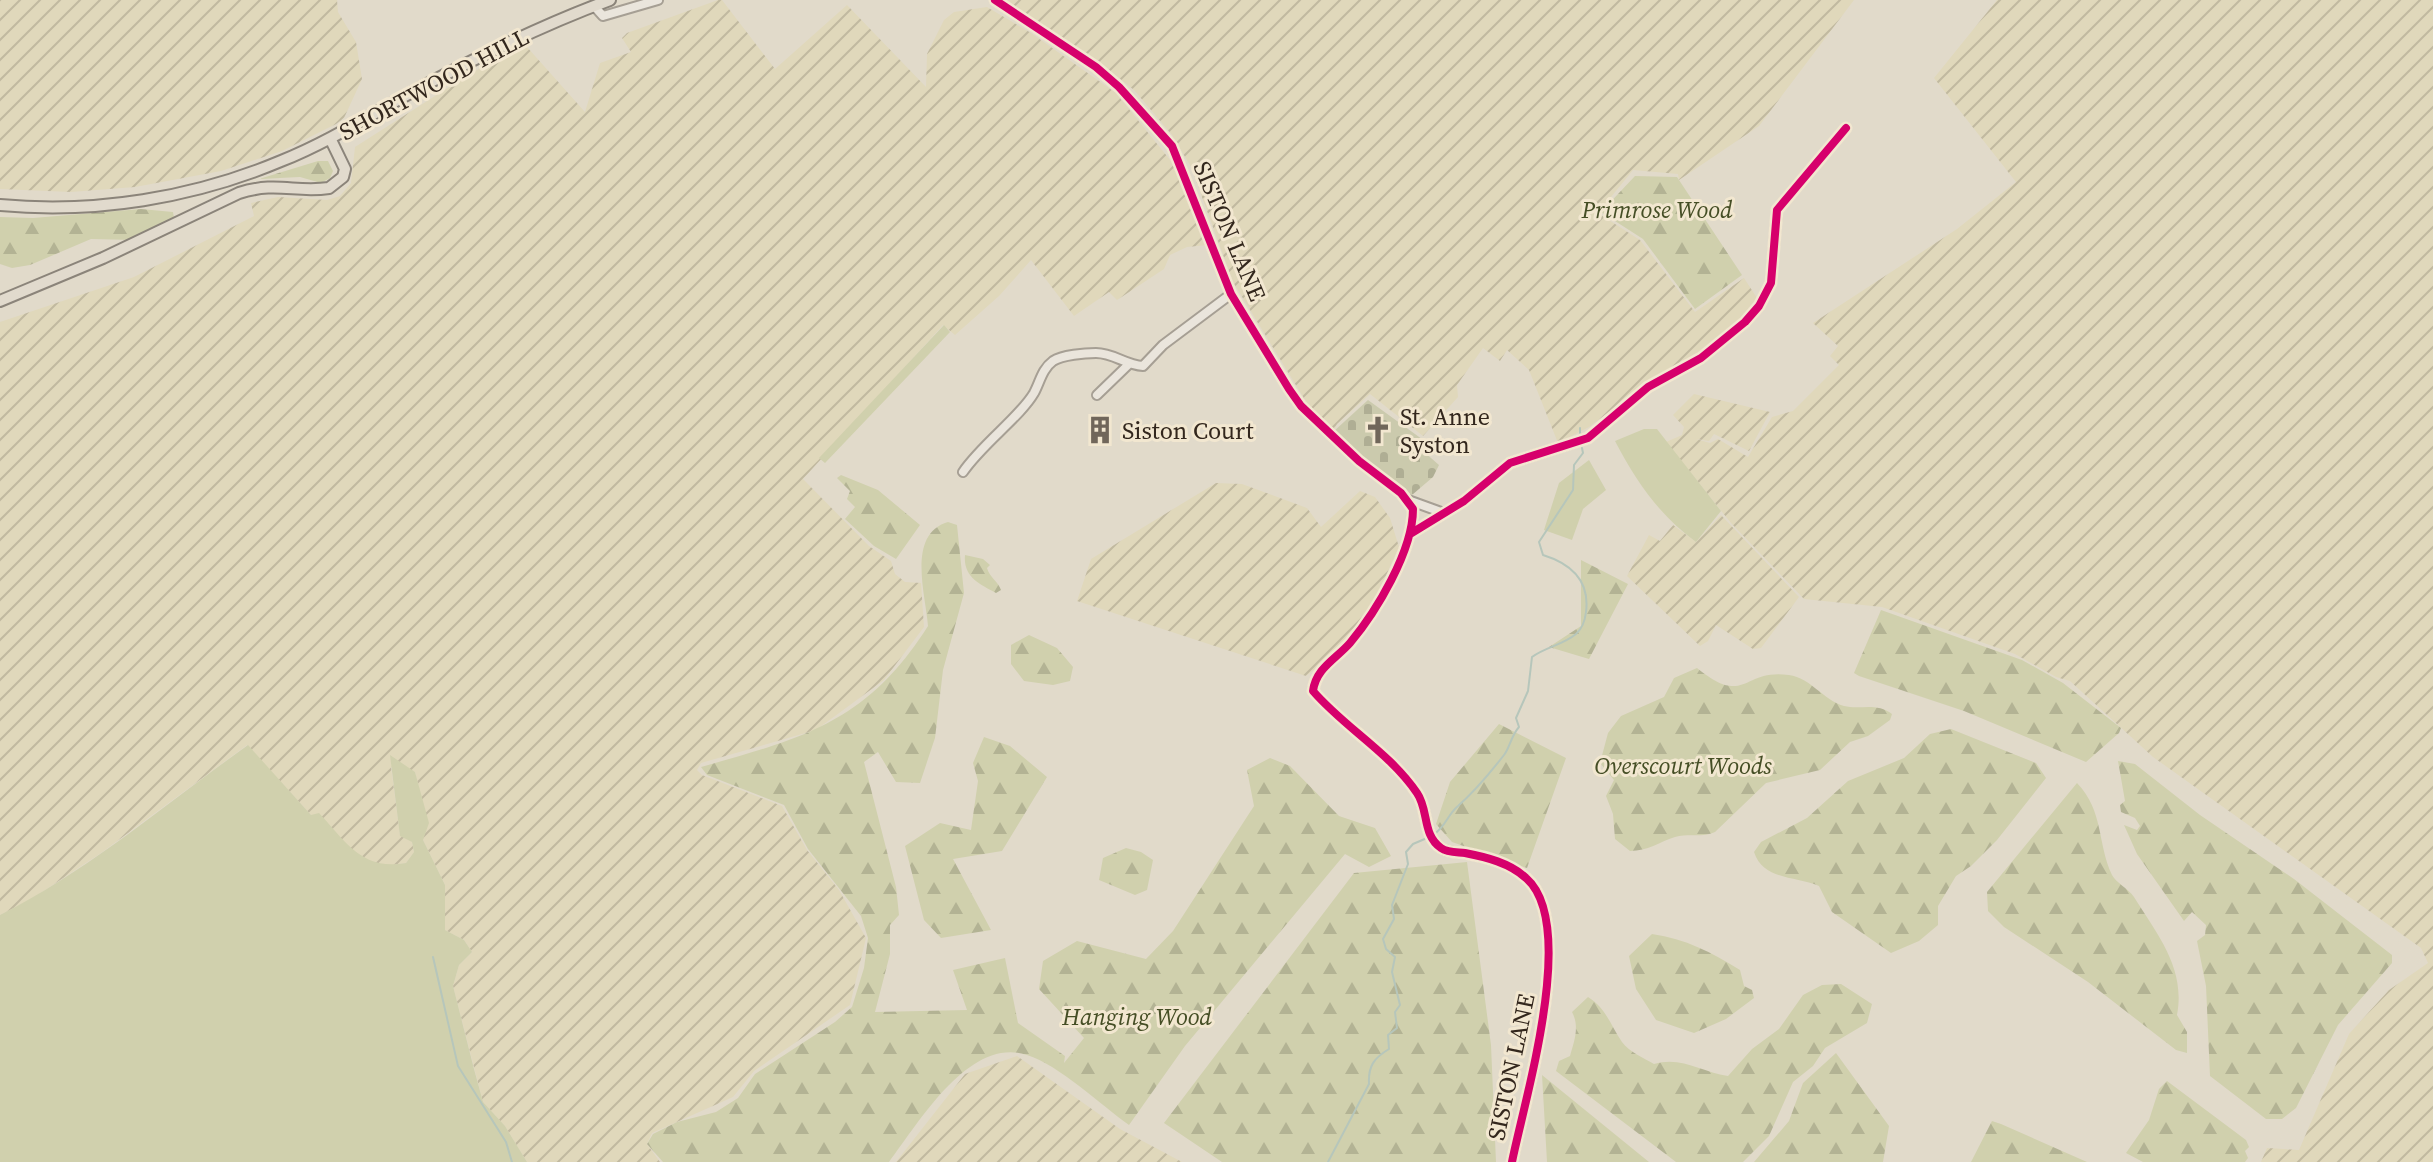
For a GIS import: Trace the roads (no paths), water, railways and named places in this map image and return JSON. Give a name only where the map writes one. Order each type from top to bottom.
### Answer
[{"type":"main road","name":"SHORTWOOD HILL","points":[[0,301],[103,258],[239,193],[260,186],[329,188],[343,177],[345,169],[330,138],[511,43],[610,0]]},
{"type":"main road","points":[[0,205],[87,206],[160,197],[226,181],[330,138]]},
{"type":"street","points":[[594,6],[603,16],[658,0]]},
{"type":"street","name":"SISTON LANE","points":[[995,0],[1096,67],[1119,87],[1172,146],[1231,294],[1301,406],[1407,500]]},
{"type":"street","points":[[1410,534],[1441,512],[1464,501],[1510,463],[1588,438],[1648,387],[1701,358],[1745,322],[1759,306],[1771,283],[1777,210],[1846,128]]},
{"type":"street","points":[[963,472],[986,441],[1033,394],[1043,372],[1053,362],[1095,353],[1117,357],[1128,365],[1143,366],[1163,345],[1231,294]]},
{"type":"street","points":[[1097,395],[1128,365]]},
{"type":"street","points":[[1407,500],[1441,512]]},
{"type":"street","points":[[1407,500],[1413,509],[1410,534]]},
{"type":"street","name":"SISTON LANE","points":[[1410,534],[1369,619],[1324,667],[1314,680],[1313,691],[1398,770],[1420,796],[1432,836],[1450,852],[1478,856],[1511,867],[1531,882],[1543,908],[1548,1003],[1512,1162]]},
{"type":"waterway","points":[[1580,428],[1580,433]]},
{"type":"waterway","points":[[1433,835],[1506,752],[1519,727],[1516,718],[1528,691],[1532,657],[1571,638],[1583,624],[1586,601],[1582,583],[1563,563],[1543,555],[1539,542],[1573,490],[1574,465],[1583,453],[1582,448]]},
{"type":"waterway","points":[[1328,1162],[1369,1084],[1373,1063],[1389,1049],[1388,1035],[1397,1028],[1395,1012],[1400,1005],[1392,972],[1395,957],[1386,949],[1383,939],[1394,919],[1392,905],[1408,864],[1406,852],[1413,844],[1427,838]]},
{"type":"waterway","points":[[433,957],[458,1066],[506,1142],[512,1162]]},
{"type":"place","name":"Siston Court","points":[[1100,430]]},
{"type":"place","name":"St. Anne Syston","points":[[1378,430]]},
{"type":"park label","name":"Primrose Wood","points":[[1657,209]]},
{"type":"park label","name":"Overscourt Woods","points":[[1683,765]]},
{"type":"park label","name":"Hanging Wood","points":[[1137,1016]]}]
